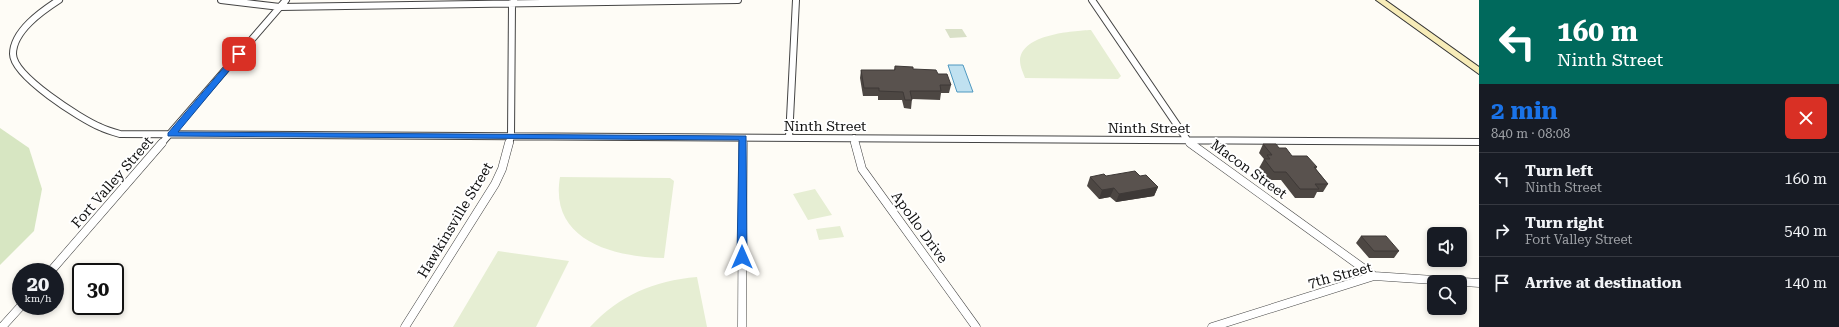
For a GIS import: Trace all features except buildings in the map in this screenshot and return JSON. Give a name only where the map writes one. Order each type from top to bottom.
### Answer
[{"type":"street","name":"Ninth Street","points":[[59,0],[39,14],[16,43],[13,56],[22,74],[46,92],[99,127],[120,134],[1479,142]]},
{"type":"street","points":[[221,0],[280,7],[513,2],[738,0]]},
{"type":"street","name":"Fort Valley Street","points":[[58,263],[171,135],[286,0]]},
{"type":"street","points":[[789,138],[796,0]]},
{"type":"street","name":"Macon Street","points":[[1092,0],[1188,140],[1374,276]]},
{"type":"street","points":[[1380,0],[1479,71]]},
{"type":"street","name":"Hawkinsville Street","points":[[405,327],[495,184],[502,169],[511,136],[513,2]]},
{"type":"street","points":[[742,327],[743,138]]},
{"type":"street","name":"Apollo Drive","points":[[854,138],[862,169],[976,327]]},
{"type":"street","name":"7th Street","points":[[1212,327],[1374,276],[1479,283]]},
{"type":"street","points":[[2,327],[13,315]]},
{"type":"green space","points":[[945,29],[962,29],[967,37],[950,38]]},
{"type":"green space","points":[[1091,30],[1121,76],[1118,79],[1025,78],[1020,60],[1023,51],[1029,44],[1039,39],[1061,33]]},
{"type":"green space","points":[[0,128],[29,148],[42,189],[34,231],[0,265]]},
{"type":"green space","points":[[560,177],[670,178],[674,181],[664,258],[625,254],[606,249],[589,241],[575,230],[565,217],[559,199]]},
{"type":"green space","points":[[815,189],[832,215],[808,220],[793,194]]},
{"type":"green space","points":[[840,226],[844,237],[819,240],[816,229]]},
{"type":"green space","points":[[498,251],[569,261],[536,327],[453,327]]},
{"type":"green space","points":[[697,277],[707,327],[590,327],[613,306],[625,298],[652,286]]},
{"type":"water","points":[[948,65],[963,65],[973,92],[957,92]]},
{"type":"route","points":[[239,54],[171,135],[743,138],[742,257]]}]
